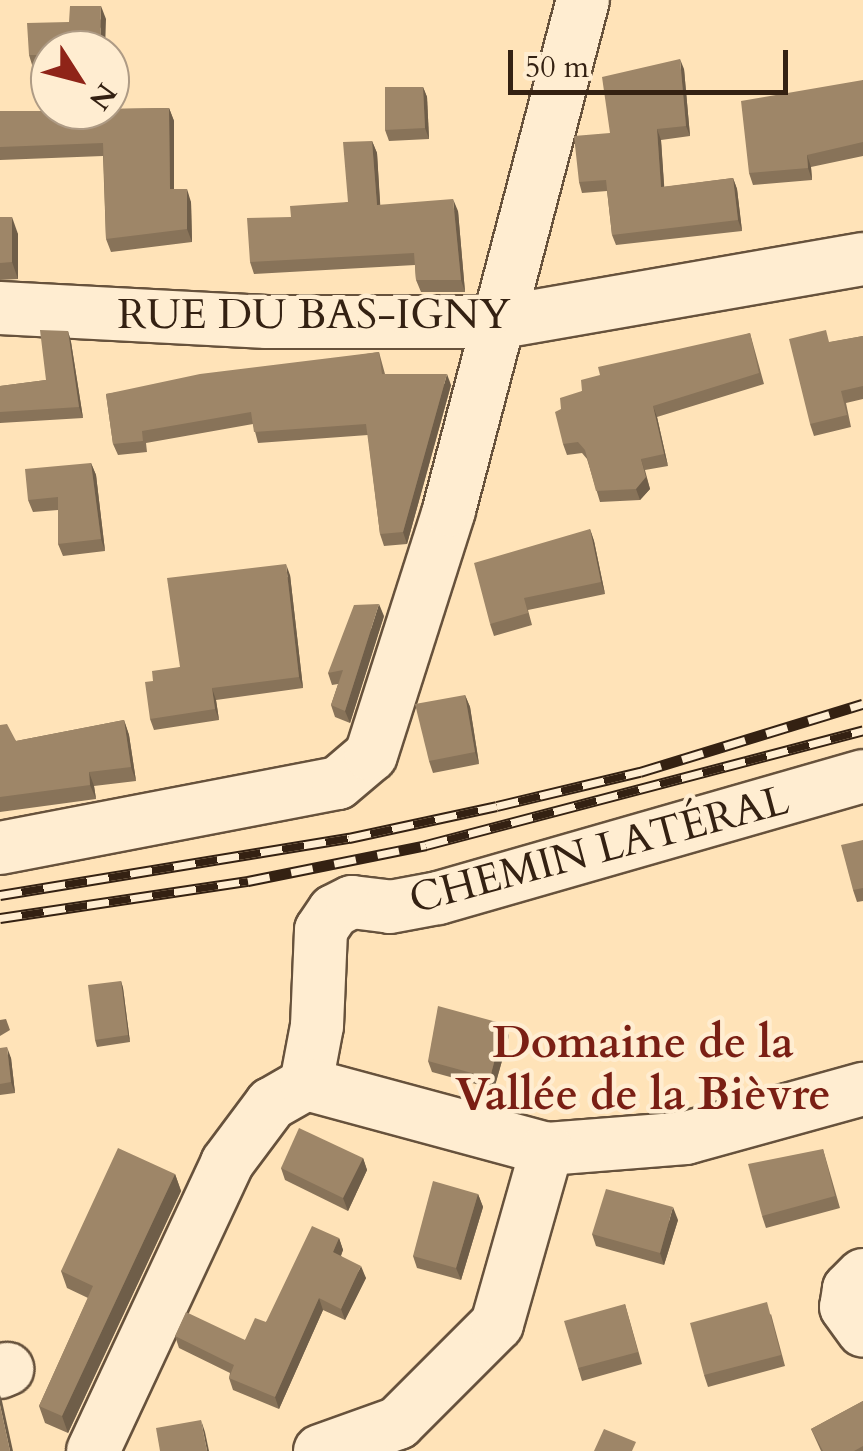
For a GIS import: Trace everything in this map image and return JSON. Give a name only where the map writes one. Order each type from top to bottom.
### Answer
[{"type":"street","points":[[0,848],[338,783],[371,755],[502,322],[583,0]]},
{"type":"street","name":"RUE DU BAS-IGNY","points":[[0,308],[267,322],[502,322],[863,260]]},
{"type":"street","name":"CHEMIN LATÉRAL","points":[[306,1084],[317,1026],[320,930],[334,911],[352,902],[390,907],[438,898],[863,776]]},
{"type":"street","points":[[93,1451],[227,1162],[271,1104],[306,1084],[547,1149],[686,1138],[863,1089]]},
{"type":"street","points":[[320,1451],[398,1423],[498,1324],[547,1149]]},
{"type":"street","points":[[863,1276],[849,1289],[846,1308],[863,1330]]},
{"type":"building","points":[[70,6],[101,6],[100,30],[30,30],[29,55],[27,23],[69,22]]},
{"type":"building","points":[[680,59],[686,126],[657,129],[661,187],[733,178],[738,220],[612,235],[606,180],[579,182],[574,136],[610,133],[602,77]]},
{"type":"building","points":[[863,80],[863,142],[807,155],[808,168],[749,173],[741,101]]},
{"type":"building","points":[[385,87],[423,87],[425,128],[385,130]]},
{"type":"building","points":[[169,108],[170,189],[187,189],[187,229],[106,239],[103,143],[0,147],[0,111],[30,111],[30,130],[130,130],[130,109]]},
{"type":"building","points":[[372,141],[377,205],[453,199],[461,280],[416,280],[414,253],[250,262],[247,218],[291,217],[290,206],[348,202],[343,142]]},
{"type":"building","points":[[0,217],[12,217],[12,262],[0,263]]},
{"type":"building","points":[[40,330],[68,331],[79,407],[0,412],[0,386],[46,380]]},
{"type":"building","points":[[826,330],[829,342],[863,336],[863,386],[841,391],[847,415],[810,424],[789,339]]},
{"type":"building","points":[[750,333],[759,373],[653,406],[664,454],[641,459],[646,477],[636,489],[596,491],[585,450],[578,442],[563,444],[555,412],[561,409],[560,398],[582,391],[581,380],[600,375],[598,367]]},
{"type":"building","points":[[379,352],[382,374],[447,374],[403,532],[380,534],[366,424],[254,432],[251,412],[142,431],[143,441],[113,444],[106,394],[200,374]]},
{"type":"building","points":[[91,463],[101,539],[58,544],[58,497],[28,500],[25,469]]},
{"type":"building","points":[[590,529],[601,582],[524,598],[528,613],[490,624],[474,563]]},
{"type":"building","points":[[286,564],[299,677],[212,688],[215,709],[150,719],[145,682],[153,681],[152,671],[180,667],[167,578]]},
{"type":"building","points":[[379,604],[345,711],[331,705],[343,670],[328,673],[354,605]]},
{"type":"building","points":[[465,695],[475,752],[429,761],[415,704]]},
{"type":"building","points":[[124,720],[131,767],[89,772],[90,785],[0,797],[0,725],[7,724],[16,741]]},
{"type":"building","points":[[863,840],[863,888],[853,890],[841,845]]},
{"type":"building","points":[[121,981],[128,1035],[95,1040],[88,985]]},
{"type":"building","points":[[438,1006],[504,1024],[490,1078],[428,1061]]},
{"type":"building","points":[[7,1047],[11,1082],[0,1084],[0,1048]]},
{"type":"building","points":[[299,1128],[363,1158],[343,1198],[281,1168]]},
{"type":"building","points":[[118,1148],[175,1174],[62,1416],[39,1406],[93,1286],[61,1271]]},
{"type":"building","points":[[823,1149],[835,1196],[762,1216],[748,1164]]},
{"type":"building","points":[[433,1181],[478,1194],[456,1268],[413,1256]]},
{"type":"building","points":[[606,1189],[673,1207],[660,1253],[592,1234]]},
{"type":"building","points":[[312,1226],[339,1238],[333,1252],[361,1266],[341,1309],[319,1298],[275,1397],[229,1378],[234,1365],[175,1336],[186,1312],[245,1340],[255,1318],[266,1322]]},
{"type":"building","points":[[767,1302],[781,1355],[704,1375],[690,1323]]},
{"type":"building","points":[[625,1304],[638,1352],[578,1368],[564,1321]]},
{"type":"building","points":[[863,1401],[863,1446],[854,1451],[823,1451],[811,1429]]},
{"type":"building","points":[[0,1405],[10,1451],[0,1451]]},
{"type":"building","points":[[201,1420],[207,1451],[160,1451],[156,1428]]},
{"type":"building","points":[[604,1429],[636,1442],[632,1451],[594,1451]]},
{"type":"railway","points":[[0,895],[349,838],[497,806],[640,772],[863,704]]},
{"type":"railway","points":[[0,918],[248,881],[426,845],[863,730]]},
{"type":"district","name":"Domaine de la Vallée de la Bièvre","points":[[643,1069]]}]
